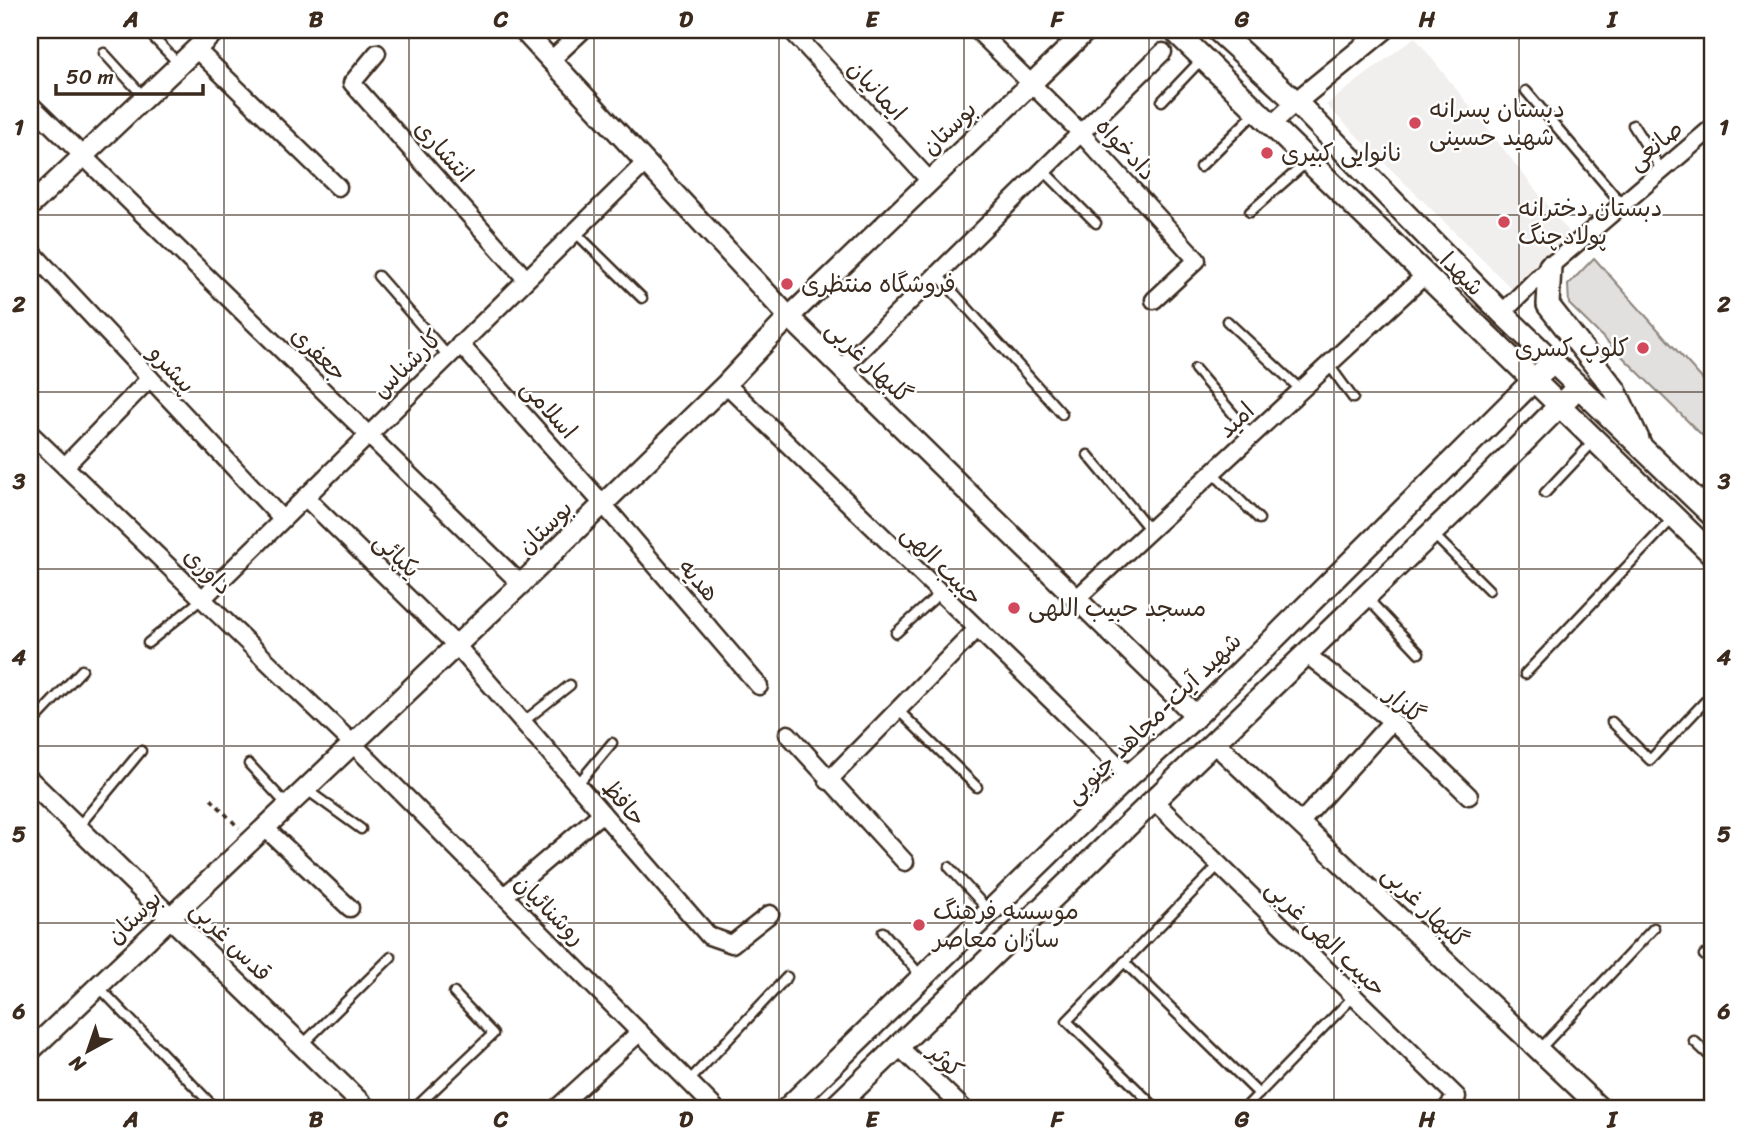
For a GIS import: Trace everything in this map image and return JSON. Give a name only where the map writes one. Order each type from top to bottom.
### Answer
[{"type":"main road","name":"شهدا","points":[[1174,30],[1713,555]]},
{"type":"main road","name":"شهدا","points":[[1217,30],[1296,102],[1502,313],[1643,451],[1709,504]]},
{"type":"main road","points":[[1550,265],[1548,306],[1615,390],[1643,451]]},
{"type":"main road","name":"شهید آیت-مجاهد جنوبی","points":[[788,1108],[1129,776],[1196,716],[1552,362]]},
{"type":"main road","points":[[834,1108],[1432,533],[1578,387]]},
{"type":"main road","points":[[1454,462],[1478,488]]},
{"type":"street","points":[[30,206],[216,30]]},
{"type":"street","name":"گلبهار غربی","points":[[523,30],[644,164],[789,317],[1196,716]]},
{"type":"street","points":[[551,61],[583,30]]},
{"type":"street","name":"ایمانیان","points":[[790,30],[930,181]]},
{"type":"street","name":"دادخواه","points":[[977,30],[1029,85],[1079,131],[1197,260],[1154,300]]},
{"type":"street","name":"بوستان","points":[[30,1051],[521,584],[726,384],[789,317],[1087,30]]},
{"type":"street","points":[[1264,118],[1296,102],[1384,30]]},
{"type":"street","points":[[195,49],[338,187]]},
{"type":"street","points":[[841,369],[1043,170],[1079,131],[1163,52]]},
{"type":"street","name":"انتشاری","points":[[377,53],[352,83],[526,279]]},
{"type":"street","name":"جعفری","points":[[30,104],[521,584]]},
{"type":"street","points":[[1708,131],[1713,148]]},
{"type":"street","name":"صانعی","points":[[1502,313],[1550,265],[1708,131]]},
{"type":"street","name":"کارشناس","points":[[203,598],[644,164]]},
{"type":"street","name":"پیشرو","points":[[30,250],[282,519]]},
{"type":"street","name":"امید","points":[[1077,598],[1425,275]]},
{"type":"street","name":"اسلامی","points":[[454,350],[603,504]]},
{"type":"street","points":[[65,466],[150,378]]},
{"type":"street","name":"حبیب الهی","points":[[726,384],[976,631],[1129,776]]},
{"type":"street","name":"داوری","points":[[30,433],[352,743]]},
{"type":"street","name":"یکپائی","points":[[305,497],[456,645]]},
{"type":"street","name":"هدیه","points":[[603,504],[759,686]]},
{"type":"street","points":[[828,781],[976,631]]},
{"type":"street","name":"حافظ","points":[[456,645],[709,936],[732,944],[770,914]]},
{"type":"street","name":"گلزار","points":[[1306,654],[1392,721],[1469,796]]},
{"type":"street","points":[[1301,822],[1392,721]]},
{"type":"street","points":[[788,734],[828,781],[905,862]]},
{"type":"street","name":"روشنائیان","points":[[352,743],[715,1108]]},
{"type":"street","name":"گلبهار غربی","points":[[1215,743],[1600,1108]]},
{"type":"street","name":"قدس غربی","points":[[30,781],[366,1108]]},
{"type":"street","name":"حبیب الهی غربی","points":[[1153,800],[1457,1097],[1447,1108]]},
{"type":"street","points":[[504,896],[602,813]]},
{"type":"street","points":[[257,833],[350,908]]},
{"type":"street","points":[[561,1107],[640,1032]]},
{"type":"street","name":"کوثر","points":[[898,1046],[963,1108]]},
{"type":"lane","points":[[146,30],[179,65]]},
{"type":"lane","points":[[104,53],[144,97]]},
{"type":"lane","points":[[1162,101],[1203,58]]},
{"type":"lane","points":[[1526,91],[1621,203]]},
{"type":"lane","points":[[1200,167],[1264,118]]},
{"type":"lane","points":[[1633,125],[1661,169]]},
{"type":"lane","points":[[1250,212],[1308,160]]},
{"type":"lane","points":[[1043,170],[1096,223]]},
{"type":"lane","points":[[575,232],[642,298]]},
{"type":"lane","points":[[937,274],[1062,414]]},
{"type":"lane","points":[[378,276],[454,350]]},
{"type":"lane","points":[[1227,321],[1301,390]]},
{"type":"lane","points":[[1329,365],[1353,398]]},
{"type":"lane","points":[[1195,369],[1252,436]]},
{"type":"lane","points":[[1545,493],[1595,440]]},
{"type":"lane","points":[[1088,456],[1150,530]]},
{"type":"lane","points":[[1212,472],[1259,519]]},
{"type":"lane","points":[[1525,674],[1674,517]]},
{"type":"lane","points":[[1432,533],[1489,590]]},
{"type":"lane","points":[[896,634],[939,594]]},
{"type":"lane","points":[[1365,596],[1419,653]]},
{"type":"lane","points":[[148,643],[203,598]]},
{"type":"lane","points":[[30,725],[82,670]]},
{"type":"lane","points":[[523,722],[570,685]]},
{"type":"lane","points":[[1612,722],[1650,760],[1713,693]]},
{"type":"lane","points":[[898,710],[977,787]]},
{"type":"lane","points":[[577,785],[612,743]]},
{"type":"lane","points":[[78,827],[141,751]]},
{"type":"lane","points":[[249,764],[288,804]]},
{"type":"lane","points":[[305,788],[361,829]]},
{"type":"lane","points":[[1156,1108],[1067,1021],[1219,865]]},
{"type":"lane","points":[[948,867],[990,911]]},
{"type":"lane","points":[[1539,1050],[1654,928]]},
{"type":"lane","points":[[883,932],[923,978]]},
{"type":"lane","points":[[1704,955],[1713,963]]},
{"type":"lane","points":[[302,1045],[391,957]]},
{"type":"lane","points":[[1124,962],[1259,1094]]},
{"type":"lane","points":[[689,1081],[786,977]]},
{"type":"lane","points":[[97,985],[212,1106]]},
{"type":"lane","points":[[415,1108],[493,1034],[454,993]]},
{"type":"lane","points":[[1245,1108],[1354,996]]},
{"type":"lane","points":[[1694,1041],[1713,1059]]},
{"type":"path","points":[[211,799],[257,833]]},
{"type":"shaded area","points":[[1415,37],[1572,236],[1515,292],[1326,105]]},
{"type":"shaded area","name":"کلوپ کسری","points":[[1594,258],[1713,391],[1713,446],[1569,304],[1568,285]]},
{"type":"place","name":"دبستان پسرانه شهید حسینی","points":[[1415,123]]},
{"type":"place","name":"نانوایی کبیری","points":[[1267,153]]},
{"type":"place","name":"دبستان دخترانه پولادچنگ","points":[[1504,222]]},
{"type":"place","name":"فروشگاه منتظری","points":[[787,284]]},
{"type":"place","name":"کلوپ کسری","points":[[1643,348]]},
{"type":"place","name":"مسجد حبیب اللهی","points":[[1014,608]]},
{"type":"place","name":"موسسه فرهنگ سازان معاصر","points":[[919,925]]}]
